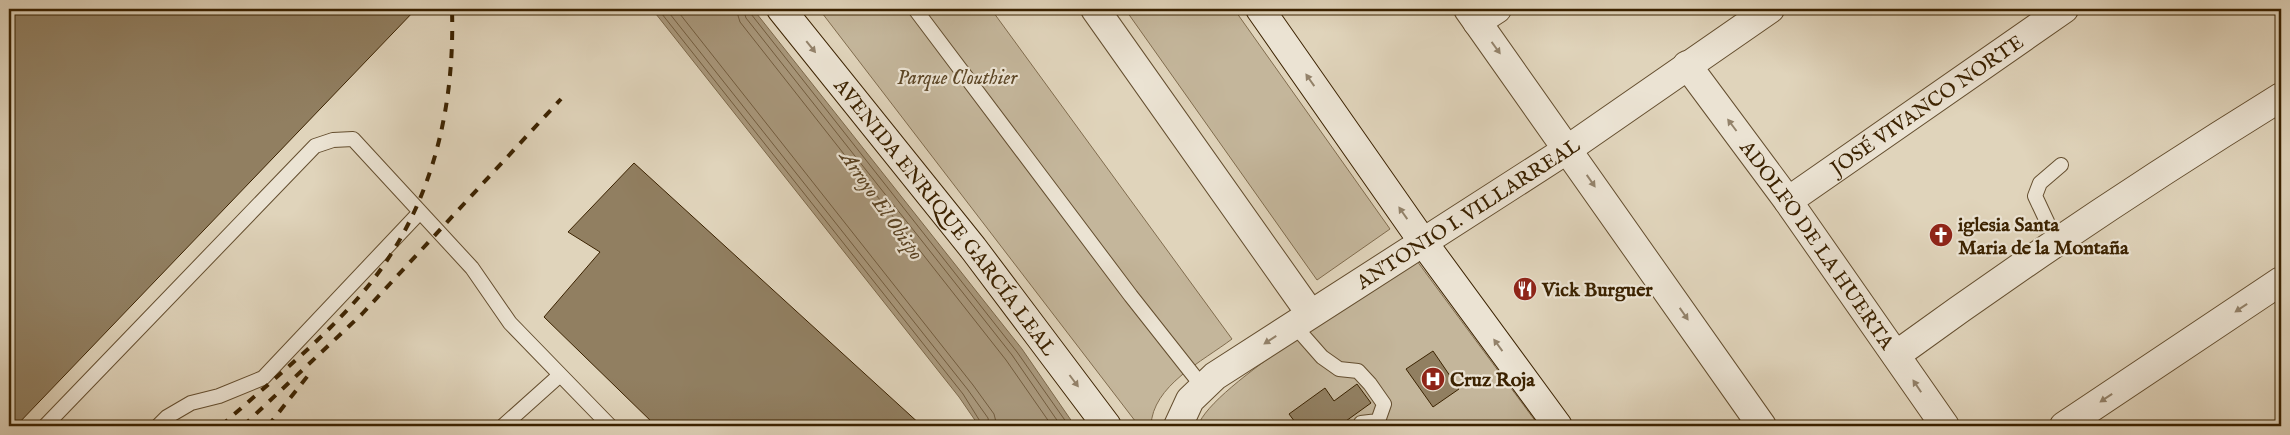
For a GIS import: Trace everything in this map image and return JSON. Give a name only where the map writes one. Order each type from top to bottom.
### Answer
[{"type":"street","name":"AVENIDA ENRIQUE GARCÍA LEAL","points":[[781,9],[973,248],[1108,426]]},
{"type":"street","points":[[1095,9],[1302,318]]},
{"type":"street","points":[[1260,9],[1423,242],[1558,426]]},
{"type":"street","name":"ANTONIO I. VILLARREAL","points":[[1178,426],[1190,400],[1202,386],[1302,318],[1568,148],[1770,9]]},
{"type":"street","name":"JOSÉ VIVANCO NORTE","points":[[1788,201],[2064,9]]},
{"type":"street","points":[[1481,13],[1568,148],[1762,426]]},
{"type":"street","name":"ADOLFO DE LA HUERTA","points":[[1687,65],[1788,201],[1945,426]]},
{"type":"street","points":[[1896,355],[1974,298],[2281,97]]},
{"type":"street","points":[[2064,426],[2281,281]]},
{"type":"lane","points":[[915,9],[1131,296],[1202,386]]},
{"type":"lane","points":[[45,426],[315,146],[333,140],[352,140],[472,268],[510,323],[610,426]]},
{"type":"lane","points":[[2057,243],[2035,196],[2040,183],[2060,164]]},
{"type":"lane","points":[[158,426],[167,417],[191,403],[233,391],[263,378],[420,212]]},
{"type":"lane","points":[[1302,318],[1322,357],[1339,369],[1358,371],[1384,404],[1378,421],[1361,423]]},
{"type":"lane","points":[[503,426],[560,375]]},
{"type":"green space","name":"Parque Clouthier","points":[[819,9],[991,9],[1232,339],[1194,366],[1169,387],[1160,399],[1154,412],[1151,426],[1139,426]]},
{"type":"green space","points":[[1125,9],[1234,9],[1390,229],[1317,280]]},
{"type":"green space","points":[[1417,261],[1539,426],[1198,426],[1209,408],[1262,363]]},
{"type":"water","name":"Arroyo El Obispo","points":[[652,9],[753,9],[1022,349],[1075,426],[979,426],[959,397]]},
{"type":"building","points":[[9,9],[416,9],[16,426],[9,426]]},
{"type":"building","points":[[634,163],[922,426],[656,426],[544,317],[600,252],[568,232]]},
{"type":"building","name":"Cruz Roja","points":[[1433,351],[1459,389],[1433,407],[1406,369]]},
{"type":"building","points":[[1357,384],[1371,403],[1339,426],[1298,426],[1289,414],[1325,388],[1334,401]]},
{"type":"railway","points":[[221,426],[335,323],[369,285],[391,255],[409,223],[424,189],[444,119],[452,46],[452,9]]},
{"type":"railway","points":[[243,426],[362,314],[561,99]]},
{"type":"railway","points":[[268,426],[310,373]]},
{"type":"place","name":"iglesia Santa Maria de la Montaña","points":[[1941,235]]},
{"type":"place","name":"Vick Burguer","points":[[1525,289]]},
{"type":"place","name":"Cruz Roja","points":[[1433,379]]}]
